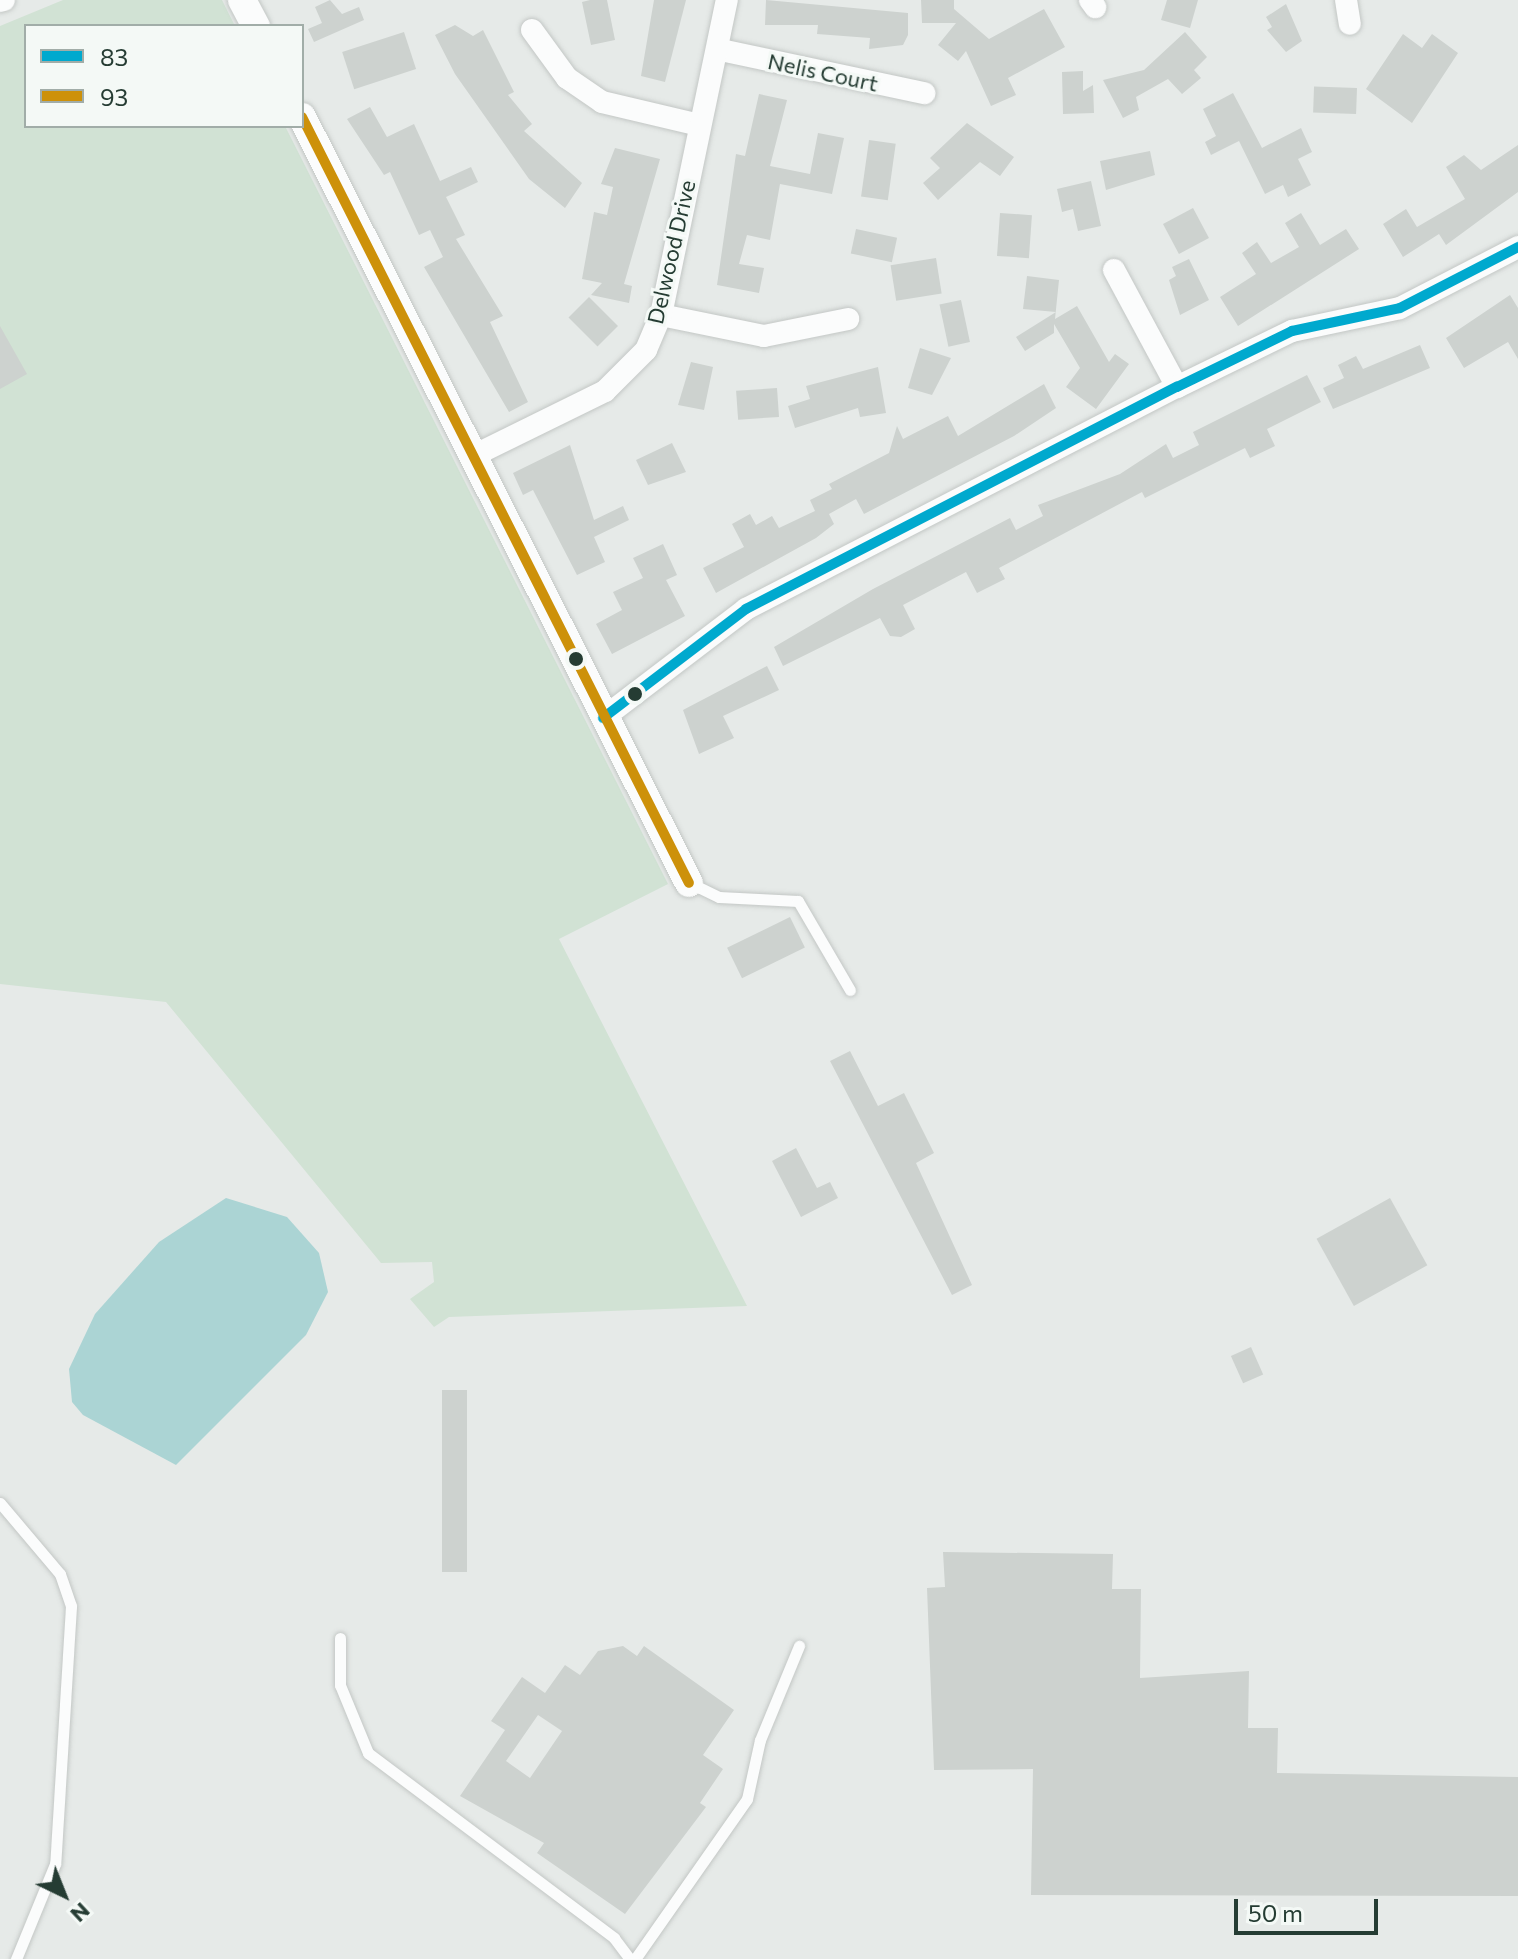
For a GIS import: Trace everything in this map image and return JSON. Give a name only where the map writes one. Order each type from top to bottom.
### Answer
[{"type":"street","points":[[242,0],[255,24]]},
{"type":"street","name":"Delwood Drive","points":[[473,456],[605,391],[646,350],[661,315],[699,125],[721,50],[727,0]]},
{"type":"street","points":[[1346,0],[1350,24]]},
{"type":"street","points":[[532,30],[567,78],[602,102],[699,125]]},
{"type":"street","name":"Nelis Court","points":[[721,50],[924,93]]},
{"type":"street","points":[[304,121],[689,883]]},
{"type":"street","points":[[603,718],[746,609],[1177,387],[1292,331],[1400,308],[1518,247]]},
{"type":"street","points":[[1114,270],[1177,387]]},
{"type":"street","points":[[661,315],[764,336],[848,319]]},
{"type":"lane","points":[[689,883],[719,897],[798,901],[850,990]]},
{"type":"lane","points":[[0,1503],[60,1574],[71,1606],[55,1864],[16,1959]]},
{"type":"lane","points":[[340,1638],[340,1685],[368,1753],[614,1938],[633,1959],[747,1799],[760,1740],[799,1646]]},
{"type":"green space","points":[[63,0],[222,0],[234,24],[24,24],[24,128],[286,128],[668,884],[559,939],[747,1306],[449,1317],[434,1327],[410,1299],[434,1282],[432,1262],[381,1263],[166,1002],[0,984],[0,26]]},
{"type":"water","points":[[226,1198],[287,1217],[319,1253],[328,1292],[306,1335],[176,1465],[83,1415],[72,1402],[69,1369],[95,1314],[159,1242]]},
{"type":"building","points":[[330,0],[342,14],[359,7],[364,20],[314,42],[308,29],[322,23],[315,7]]},
{"type":"building","points":[[607,0],[615,40],[591,45],[582,2]]},
{"type":"building","points":[[654,0],[686,0],[665,82],[641,76]]},
{"type":"building","points":[[766,0],[908,13],[908,35],[903,45],[869,49],[870,38],[817,34],[818,25],[765,25]]},
{"type":"building","points":[[921,0],[954,0],[954,9],[989,39],[1044,9],[1065,47],[1008,78],[1016,95],[991,106],[966,51],[958,61],[938,45],[956,23],[922,23]]},
{"type":"building","points":[[1167,0],[1198,0],[1190,28],[1161,20]]},
{"type":"building","points":[[1286,4],[1302,41],[1286,52],[1267,30],[1272,27],[1266,17]]},
{"type":"building","points":[[455,25],[473,36],[483,30],[514,92],[508,95],[532,124],[524,131],[582,183],[565,208],[529,179],[455,74],[435,35]]},
{"type":"building","points":[[404,32],[416,69],[354,89],[342,52]]},
{"type":"building","points":[[1185,32],[1207,57],[1194,70],[1201,78],[1182,94],[1168,79],[1136,97],[1139,110],[1123,118],[1103,80],[1144,70]]},
{"type":"building","points":[[1403,34],[1422,48],[1432,34],[1458,53],[1412,123],[1366,89]]},
{"type":"building","points":[[1083,71],[1083,91],[1093,85],[1094,113],[1063,114],[1062,72]]},
{"type":"building","points":[[1314,86],[1357,88],[1356,114],[1313,112]]},
{"type":"building","points":[[1233,93],[1262,148],[1301,128],[1312,152],[1298,159],[1311,185],[1288,197],[1283,185],[1265,194],[1239,141],[1211,155],[1205,142],[1216,136],[1203,109]]},
{"type":"building","points":[[759,94],[787,100],[770,166],[810,174],[818,133],[844,138],[832,194],[780,184],[770,240],[747,235],[739,264],[764,268],[759,293],[717,285],[736,154],[745,156]]},
{"type":"building","points":[[370,107],[387,137],[414,124],[440,181],[471,167],[478,182],[446,197],[465,235],[456,239],[503,316],[490,322],[528,402],[509,412],[424,267],[443,257],[430,230],[419,235],[390,172],[384,175],[347,119]]},
{"type":"building","points":[[967,123],[1014,157],[1000,176],[980,162],[938,200],[923,183],[940,168],[930,158]]},
{"type":"building","points":[[869,140],[896,144],[888,200],[861,196]]},
{"type":"building","points":[[1518,145],[1518,192],[1446,245],[1439,234],[1403,257],[1383,224],[1406,209],[1417,227],[1465,199],[1446,167],[1464,155],[1481,170]]},
{"type":"building","points":[[615,148],[660,159],[624,284],[632,286],[629,303],[591,295],[602,283],[582,279],[594,212],[607,215],[613,187],[601,184]]},
{"type":"building","points":[[1150,151],[1155,175],[1106,190],[1100,161]]},
{"type":"building","points":[[1091,181],[1101,226],[1078,231],[1073,209],[1062,212],[1057,189]]},
{"type":"building","points":[[1193,208],[1209,238],[1179,254],[1163,224]]},
{"type":"building","points":[[1000,213],[1032,215],[1029,258],[997,256]]},
{"type":"building","points":[[1301,213],[1320,245],[1346,229],[1359,249],[1238,326],[1220,297],[1256,274],[1242,253],[1257,242],[1271,263],[1299,247],[1285,223]]},
{"type":"building","points":[[856,229],[897,238],[892,262],[851,253]]},
{"type":"building","points":[[936,258],[942,294],[896,301],[891,265]]},
{"type":"building","points":[[1189,259],[1209,300],[1180,315],[1169,280],[1176,276],[1172,267]]},
{"type":"building","points":[[1027,276],[1059,280],[1056,312],[1023,309]]},
{"type":"building","points":[[1510,295],[1518,308],[1518,359],[1508,342],[1464,368],[1446,338]]},
{"type":"building","points":[[589,297],[618,326],[597,346],[568,318]]},
{"type":"building","points":[[961,300],[970,342],[948,347],[939,305]]},
{"type":"building","points":[[1077,306],[1109,362],[1115,354],[1129,364],[1096,409],[1066,387],[1080,368],[1054,324],[1054,333],[1025,351],[1016,337],[1056,312],[1055,319]]},
{"type":"building","points":[[0,326],[27,374],[0,389]]},
{"type":"building","points":[[1420,345],[1430,368],[1333,409],[1323,388],[1344,378],[1338,365],[1356,356],[1363,369]]},
{"type":"building","points":[[920,348],[951,358],[932,395],[908,388]]},
{"type":"building","points":[[691,362],[713,367],[704,410],[678,405]]},
{"type":"building","points":[[878,367],[886,413],[860,417],[858,408],[795,428],[788,406],[810,399],[806,386]]},
{"type":"building","points":[[1307,375],[1321,402],[1267,429],[1275,446],[1250,458],[1245,448],[1145,498],[1142,492],[999,568],[1005,579],[977,593],[966,572],[903,605],[915,629],[901,637],[890,636],[880,618],[783,666],[774,647],[873,589],[1010,518],[1016,530],[1043,516],[1038,505],[1120,474],[1166,444],[1173,458],[1199,445],[1193,432]]},
{"type":"building","points":[[1044,384],[1056,408],[1014,436],[864,514],[856,499],[829,514],[834,524],[816,538],[716,593],[703,568],[744,547],[732,524],[750,514],[756,525],[772,516],[779,528],[815,511],[810,500],[832,489],[829,484],[889,453],[897,426],[903,439],[948,416],[958,436]]},
{"type":"building","points":[[777,388],[779,417],[738,420],[736,391]]},
{"type":"building","points":[[672,443],[686,472],[648,485],[636,460]]},
{"type":"building","points":[[570,445],[594,520],[623,506],[629,520],[594,537],[605,562],[577,575],[533,490],[523,495],[513,473]]},
{"type":"building","points":[[663,544],[677,575],[666,580],[685,616],[612,654],[596,624],[622,610],[613,592],[643,578],[633,558]]},
{"type":"building","points":[[767,666],[779,690],[723,716],[734,738],[699,754],[683,710]]},
{"type":"building","points":[[790,917],[805,948],[742,978],[727,948]]},
{"type":"building","points":[[850,1051],[878,1106],[904,1093],[934,1153],[916,1163],[972,1285],[952,1295],[830,1061]]},
{"type":"building","points":[[796,1148],[817,1188],[830,1182],[838,1198],[801,1217],[772,1161]]},
{"type":"building","points":[[1390,1198],[1427,1265],[1354,1306],[1317,1239]]},
{"type":"building","points":[[1251,1347],[1263,1374],[1243,1383],[1231,1356]]},
{"type":"building","points":[[442,1390],[467,1390],[467,1572],[442,1572]]},
{"type":"building","points":[[943,1552],[1113,1554],[1112,1589],[1141,1589],[1140,1678],[1249,1671],[1248,1728],[1278,1728],[1277,1773],[1518,1777],[1518,1896],[1031,1895],[1033,1769],[934,1770],[927,1588],[945,1587]]},
{"type":"building","points":[[623,1646],[637,1656],[644,1646],[734,1710],[703,1755],[723,1769],[700,1803],[706,1807],[625,1914],[537,1853],[544,1843],[460,1796],[505,1730],[491,1721],[522,1677],[545,1693],[565,1665],[580,1675],[598,1651]],"holes":[[[538,1715],[562,1731],[530,1778],[506,1761]]]},
{"type":"transit line","name":"93","points":[[304,121],[689,883]]},
{"type":"transit line","name":"83","points":[[603,718],[746,609],[1177,387],[1292,331],[1400,308],[1518,247]]}]
